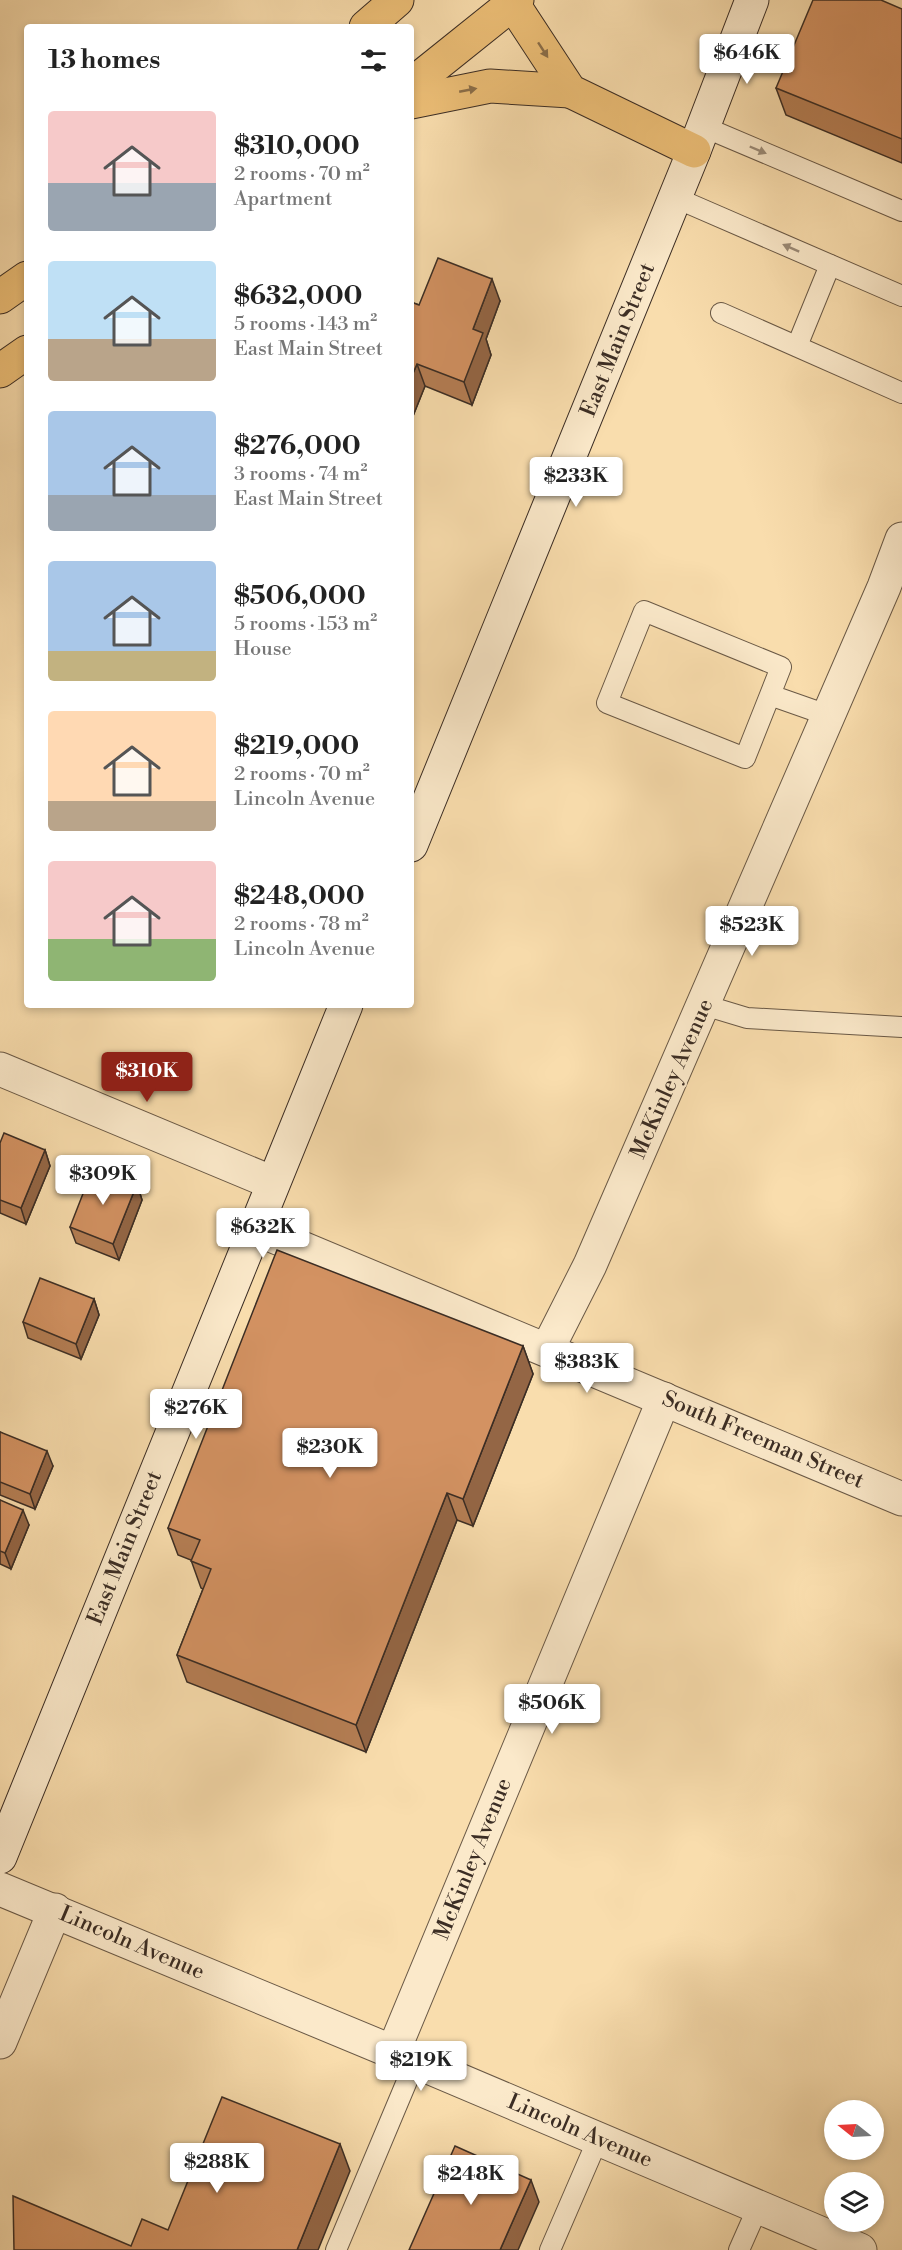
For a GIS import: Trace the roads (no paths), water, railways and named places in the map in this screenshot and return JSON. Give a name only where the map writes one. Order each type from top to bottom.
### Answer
[{"type":"main road","points":[[369,24],[397,0]]},
{"type":"main road","points":[[414,83],[514,1],[570,92]]},
{"type":"main road","points":[[414,101],[490,86],[570,92],[699,139]]},
{"type":"main road","points":[[0,297],[24,280]]},
{"type":"main road","points":[[0,371],[24,354]]},
{"type":"street","name":"East Main Street","points":[[414,838],[676,198],[752,0]]},
{"type":"street","name":"McKinley Avenue","points":[[547,1350],[590,1265],[704,1005],[827,715],[893,591],[902,539]]},
{"type":"street","name":"East Main Street","points":[[0,1857],[345,1008]]},
{"type":"street","points":[[0,1070],[273,1183]]},
{"type":"street","name":"South Freeman Street","points":[[255,1228],[902,1499]]},
{"type":"street","name":"McKinley Avenue","points":[[404,2057],[664,1399]]},
{"type":"street","name":"Lincoln Avenue","points":[[0,1889],[860,2250]]},
{"type":"street","points":[[0,2042],[55,1911]]},
{"type":"lane","points":[[699,139],[902,211]]},
{"type":"lane","points":[[676,198],[902,296]]},
{"type":"lane","points":[[797,346],[830,265]]},
{"type":"lane","points":[[721,313],[902,393]]},
{"type":"lane","points":[[644,611],[781,666],[770,695],[745,758],[607,703],[644,611]]},
{"type":"lane","points":[[770,695],[827,715]]},
{"type":"lane","points":[[704,1005],[747,1018],[902,1027]]},
{"type":"lane","points":[[336,2250],[404,2057]]},
{"type":"lane","points":[[550,2250],[598,2139]]},
{"type":"lane","points":[[739,2250],[758,2207]]}]
